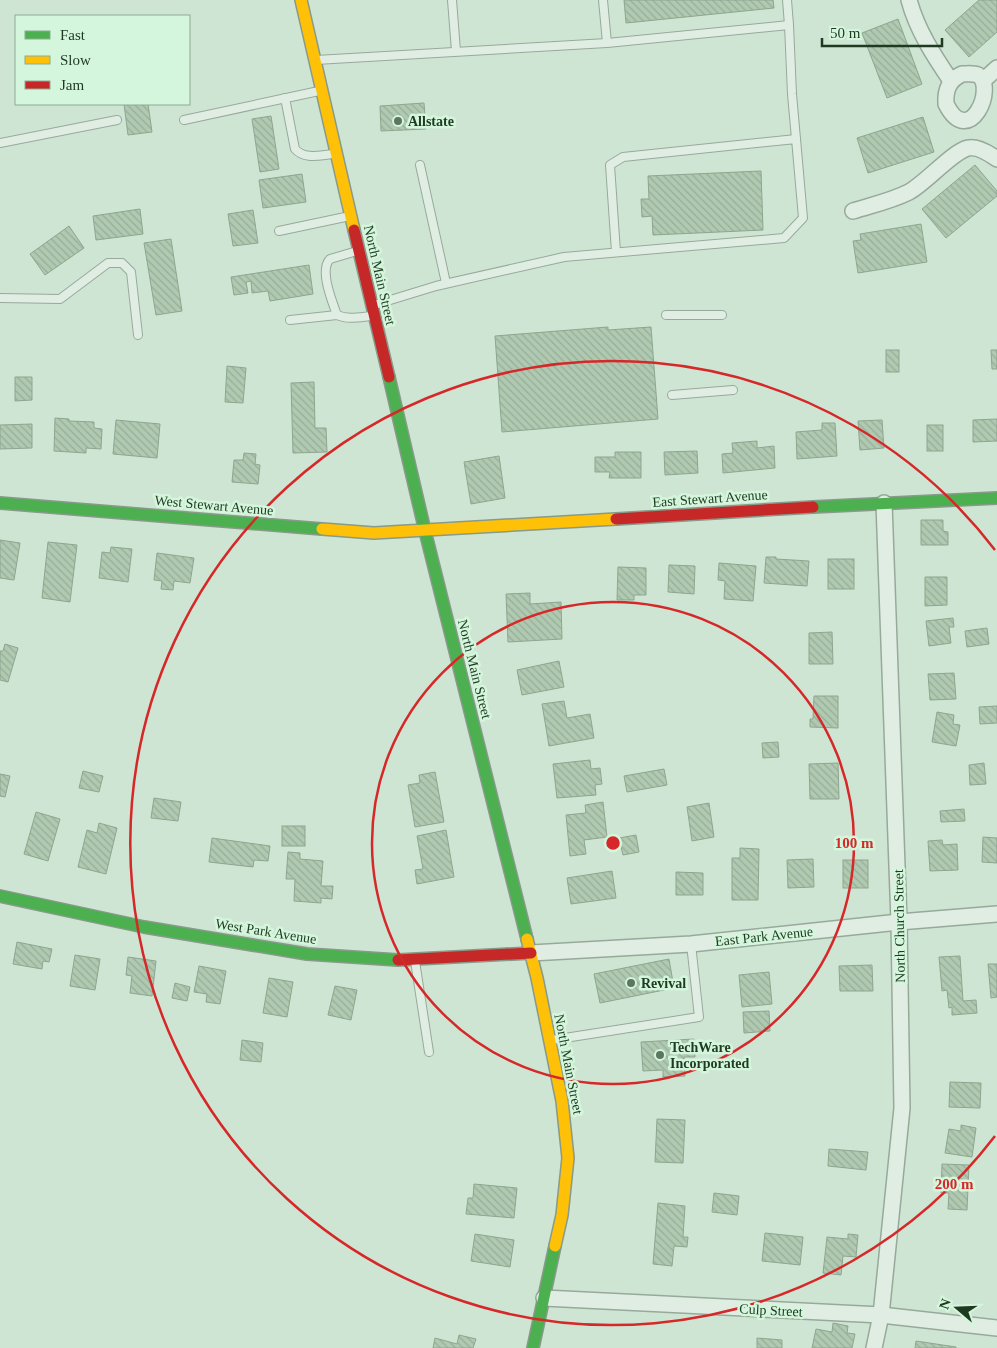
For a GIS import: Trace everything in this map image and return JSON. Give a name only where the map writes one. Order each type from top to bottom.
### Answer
[{"type":"main road","name":"North Main Street","points":[[301,0],[425,531],[531,954],[562,1101],[568,1158],[562,1215],[533,1348]]},
{"type":"main road","name":"East Stewart Avenue","points":[[425,531],[884,502],[997,498]]},
{"type":"main road","name":"West Stewart Avenue","points":[[0,502],[374,533],[425,531]]},
{"type":"main road","name":"West Park Avenue","points":[[0,896],[144,927],[307,954],[392,960],[531,954]]},
{"type":"street","points":[[909,0],[929,48],[951,81]]},
{"type":"street","points":[[985,79],[997,68]]},
{"type":"street","points":[[962,74],[978,75],[985,79],[990,90],[988,107],[977,118],[969,120],[954,116],[946,104],[947,88],[951,81],[962,74]]},
{"type":"street","points":[[969,120],[970,148]]},
{"type":"street","points":[[853,211],[909,192],[942,168],[958,153],[970,148],[981,150],[997,159]]},
{"type":"street","name":"North Church Street","points":[[874,1348],[881,1315],[902,1108],[899,922],[884,502]]},
{"type":"street","name":"East Park Avenue","points":[[531,954],[691,944],[899,922],[997,914]]},
{"type":"street","name":"Culp Street","points":[[544,1298],[881,1315],[997,1328]]},
{"type":"lane","points":[[452,0],[456,51]]},
{"type":"lane","points":[[603,0],[607,43]]},
{"type":"lane","points":[[290,320],[337,315],[354,318],[446,284],[564,257],[784,238],[803,218],[792,94],[787,0]]},
{"type":"lane","points":[[314,60],[607,43],[789,25]]},
{"type":"lane","points":[[184,120],[321,90]]},
{"type":"lane","points":[[285,98],[295,148],[300,154],[313,156],[336,153]]},
{"type":"lane","points":[[0,143],[117,120]]},
{"type":"lane","points":[[616,252],[610,165],[622,157],[796,139]]},
{"type":"lane","points":[[420,164],[446,284]]},
{"type":"lane","points":[[279,231],[351,216]]},
{"type":"lane","points":[[337,315],[330,298],[326,265],[330,259],[359,250]]},
{"type":"lane","points":[[0,298],[60,299],[108,263],[122,264],[131,272],[138,335]]},
{"type":"lane","points":[[666,315],[722,315]]},
{"type":"lane","points":[[672,395],[733,390]]},
{"type":"lane","points":[[550,1040],[699,1017],[691,944]]},
{"type":"lane","points":[[414,959],[429,1052]]},
{"type":"building","points":[[624,0],[773,0],[774,8],[626,23]]},
{"type":"building","points":[[979,0],[997,0],[997,32],[969,57],[945,30]]},
{"type":"building","points":[[898,19],[922,84],[887,98],[862,33]]},
{"type":"building","points":[[424,103],[426,129],[381,131],[380,106]]},
{"type":"building","points":[[124,105],[148,105],[152,132],[128,135]]},
{"type":"building","points":[[271,116],[279,169],[260,172],[252,119]]},
{"type":"building","points":[[923,117],[934,152],[868,173],[857,138]]},
{"type":"building","points":[[975,165],[997,191],[997,196],[946,238],[922,209]]},
{"type":"building","points":[[761,171],[763,230],[653,235],[652,216],[642,217],[641,199],[649,199],[648,176]]},
{"type":"building","points":[[302,174],[306,202],[263,208],[259,180]]},
{"type":"building","points":[[140,209],[143,234],[96,240],[93,216]]},
{"type":"building","points":[[253,210],[258,243],[233,246],[228,214]]},
{"type":"building","points":[[921,224],[927,262],[858,273],[853,241],[861,240],[860,234]]},
{"type":"building","points":[[69,226],[84,248],[45,275],[30,254]]},
{"type":"building","points":[[171,239],[182,311],[156,315],[144,243]]},
{"type":"building","points":[[309,265],[313,294],[270,301],[268,291],[252,293],[251,281],[246,282],[248,293],[234,295],[231,277]]},
{"type":"building","points":[[608,327],[608,330],[651,327],[658,419],[502,432],[495,336]]},
{"type":"building","points":[[886,350],[899,350],[899,372],[886,372]]},
{"type":"building","points":[[991,350],[997,350],[997,369],[992,369]]},
{"type":"building","points":[[227,366],[246,368],[243,403],[225,402]]},
{"type":"building","points":[[15,377],[32,377],[32,400],[15,401]]},
{"type":"building","points":[[314,382],[315,428],[326,428],[327,452],[293,453],[291,383]]},
{"type":"building","points":[[55,418],[69,419],[69,421],[94,422],[94,428],[102,429],[101,449],[86,448],[86,453],[54,451]]},
{"type":"building","points":[[997,419],[997,441],[973,442],[973,420]]},
{"type":"building","points":[[116,420],[160,424],[157,458],[113,454]]},
{"type":"building","points":[[882,420],[884,448],[860,450],[858,421]]},
{"type":"building","points":[[822,423],[835,423],[837,456],[797,459],[796,432],[822,430]]},
{"type":"building","points":[[32,424],[32,448],[0,449],[0,425]]},
{"type":"building","points":[[927,425],[943,425],[943,451],[927,451]]},
{"type":"building","points":[[757,441],[757,448],[774,446],[775,468],[723,473],[722,454],[733,453],[732,443]]},
{"type":"building","points":[[697,451],[698,473],[665,475],[664,452]]},
{"type":"building","points":[[615,452],[641,452],[641,478],[609,478],[610,472],[595,472],[595,457],[615,457]]},
{"type":"building","points":[[244,453],[256,454],[255,464],[260,465],[258,484],[232,482],[234,460],[243,460]]},
{"type":"building","points":[[499,456],[505,498],[471,504],[464,462]]},
{"type":"building","points":[[921,520],[943,520],[943,531],[948,532],[948,545],[921,545]]},
{"type":"building","points":[[0,540],[20,543],[14,580],[0,578]]},
{"type":"building","points":[[48,542],[77,545],[70,602],[42,598]]},
{"type":"building","points":[[111,547],[132,549],[128,582],[99,578],[102,552],[110,553]]},
{"type":"building","points":[[157,553],[194,558],[190,583],[174,581],[173,590],[161,589],[162,581],[154,580]]},
{"type":"building","points":[[766,557],[809,561],[807,586],[764,583]]},
{"type":"building","points":[[828,559],[854,559],[854,589],[828,589]]},
{"type":"building","points":[[719,563],[756,566],[753,601],[724,599],[725,581],[718,580]]},
{"type":"building","points":[[669,565],[695,566],[694,594],[668,592]]},
{"type":"building","points":[[618,567],[646,568],[646,595],[634,595],[634,600],[617,600]]},
{"type":"building","points":[[925,577],[947,577],[947,605],[925,606]]},
{"type":"building","points":[[530,593],[530,604],[561,602],[562,639],[508,642],[506,594]]},
{"type":"building","points":[[953,618],[954,627],[949,627],[951,643],[929,646],[926,621]]},
{"type":"building","points":[[987,628],[989,644],[967,647],[965,631]]},
{"type":"building","points":[[832,632],[833,664],[809,664],[809,633]]},
{"type":"building","points":[[5,644],[18,648],[8,682],[0,680],[0,651],[3,651]]},
{"type":"building","points":[[559,661],[564,687],[522,695],[517,670]]},
{"type":"building","points":[[954,673],[956,699],[930,700],[928,674]]},
{"type":"building","points":[[814,696],[838,696],[838,728],[810,727],[810,719],[813,719]]},
{"type":"building","points":[[564,701],[567,718],[590,714],[594,738],[549,746],[542,704]]},
{"type":"building","points":[[997,706],[997,723],[980,724],[979,707]]},
{"type":"building","points":[[937,712],[954,715],[953,724],[960,725],[956,746],[932,742]]},
{"type":"building","points":[[778,742],[779,757],[763,758],[762,743]]},
{"type":"building","points":[[590,760],[591,769],[600,768],[602,784],[595,785],[596,795],[557,798],[553,764]]},
{"type":"building","points":[[838,763],[839,799],[810,799],[809,764]]},
{"type":"building","points":[[984,763],[986,784],[970,785],[969,765]]},
{"type":"building","points":[[664,769],[667,785],[627,792],[624,776]]},
{"type":"building","points":[[83,771],[103,776],[99,792],[79,788]]},
{"type":"building","points":[[435,772],[444,822],[415,827],[408,785],[420,783],[419,775]]},
{"type":"building","points":[[0,774],[10,776],[5,797],[0,796]]},
{"type":"building","points":[[154,798],[181,802],[178,821],[151,818]]},
{"type":"building","points":[[603,802],[607,837],[584,840],[586,854],[570,856],[566,815],[586,813],[585,805]]},
{"type":"building","points":[[709,803],[714,837],[692,841],[687,807]]},
{"type":"building","points":[[964,809],[965,821],[941,822],[940,811]]},
{"type":"building","points":[[36,812],[60,819],[48,861],[24,854]]},
{"type":"building","points":[[99,823],[117,828],[106,874],[78,867],[87,830],[97,833]]},
{"type":"building","points":[[282,826],[305,826],[305,846],[282,846]]},
{"type":"building","points":[[446,830],[454,877],[417,884],[415,870],[423,869],[417,836]]},
{"type":"building","points":[[636,835],[639,852],[623,855],[619,838]]},
{"type":"building","points":[[983,837],[997,838],[997,863],[982,862]]},
{"type":"building","points":[[212,838],[270,846],[268,861],[254,860],[253,867],[209,862]]},
{"type":"building","points":[[942,840],[943,845],[957,844],[958,870],[930,871],[928,841]]},
{"type":"building","points":[[740,848],[759,849],[758,900],[732,900],[732,858],[740,858]]},
{"type":"building","points":[[288,852],[300,853],[300,859],[323,861],[321,886],[333,886],[332,899],[321,898],[321,903],[294,901],[295,879],[286,879]]},
{"type":"building","points":[[813,859],[814,887],[788,888],[787,860]]},
{"type":"building","points":[[843,860],[868,860],[868,888],[843,888]]},
{"type":"building","points":[[612,871],[616,898],[571,904],[567,878]]},
{"type":"building","points":[[676,872],[703,873],[703,895],[676,895]]},
{"type":"building","points":[[17,942],[52,949],[49,962],[43,961],[42,969],[13,964]]},
{"type":"building","points":[[75,955],[100,959],[95,990],[70,986]]},
{"type":"building","points":[[960,956],[963,1001],[976,1000],[977,1013],[952,1015],[952,1007],[949,1008],[947,990],[942,991],[939,957]]},
{"type":"building","points":[[128,957],[156,961],[152,996],[130,993],[132,976],[126,975]]},
{"type":"building","points":[[669,959],[674,988],[600,1003],[594,974]]},
{"type":"building","points":[[988,964],[997,964],[997,997],[991,998]]},
{"type":"building","points":[[872,965],[873,991],[840,991],[839,966]]},
{"type":"building","points":[[199,966],[226,971],[220,1004],[206,1002],[207,994],[194,992]]},
{"type":"building","points":[[769,972],[772,1004],[742,1007],[739,975]]},
{"type":"building","points":[[269,978],[293,982],[287,1017],[263,1013]]},
{"type":"building","points":[[175,983],[190,987],[187,1001],[172,998]]},
{"type":"building","points":[[335,986],[357,990],[351,1020],[328,1015]]},
{"type":"building","points":[[769,1011],[770,1031],[744,1033],[743,1012]]},
{"type":"building","points":[[694,1039],[695,1057],[684,1057],[685,1076],[663,1077],[663,1070],[643,1071],[641,1042]]},
{"type":"building","points":[[242,1040],[263,1043],[261,1062],[240,1060]]},
{"type":"building","points":[[950,1082],[981,1083],[980,1108],[949,1107]]},
{"type":"building","points":[[657,1119],[685,1120],[683,1163],[655,1162]]},
{"type":"building","points":[[961,1125],[976,1128],[972,1157],[945,1153],[949,1129],[961,1131]]},
{"type":"building","points":[[829,1149],[868,1152],[866,1170],[828,1166]]},
{"type":"building","points":[[942,1164],[969,1165],[967,1210],[948,1209],[949,1193],[941,1193]]},
{"type":"building","points":[[474,1184],[517,1188],[514,1218],[466,1214],[468,1198],[473,1198]]},
{"type":"building","points":[[714,1193],[739,1196],[737,1215],[712,1212]]},
{"type":"building","points":[[658,1203],[685,1206],[683,1237],[688,1237],[687,1247],[674,1246],[672,1266],[653,1264]]},
{"type":"building","points":[[765,1233],[803,1237],[800,1265],[762,1261]]},
{"type":"building","points":[[475,1234],[514,1240],[510,1267],[471,1261]]},
{"type":"building","points":[[848,1234],[858,1235],[856,1257],[843,1256],[841,1275],[823,1273],[827,1237],[848,1239]]},
{"type":"building","points":[[833,1323],[848,1326],[847,1333],[855,1334],[852,1348],[812,1348],[816,1329],[832,1332]]},
{"type":"building","points":[[459,1335],[476,1339],[473,1348],[433,1348],[435,1338],[457,1344]]},
{"type":"building","points":[[757,1338],[782,1340],[782,1348],[757,1348]]},
{"type":"building","points":[[916,1341],[956,1347],[956,1348],[915,1348]]},
{"type":"traffic: fast","points":[[389,377],[425,531],[527,939]]},
{"type":"traffic: fast","points":[[813,507],[997,498]]},
{"type":"traffic: fast","points":[[0,503],[322,529]]},
{"type":"traffic: fast","points":[[0,896],[144,927],[307,954],[398,960]]},
{"type":"traffic: fast","points":[[533,1348],[555,1246]]},
{"type":"traffic: slow","points":[[301,0],[354,230]]},
{"type":"traffic: slow","points":[[322,529],[374,533],[616,519]]},
{"type":"traffic: slow","points":[[527,939],[537,978],[562,1101],[568,1158],[562,1215],[555,1246]]},
{"type":"traffic: jam","points":[[354,230],[389,377]]},
{"type":"traffic: jam","points":[[616,519],[813,507]]},
{"type":"traffic: jam","points":[[398,960],[531,953]]},
{"type":"place","name":"Allstate","points":[[398,121]]},
{"type":"place","name":"Revival","points":[[631,983]]},
{"type":"place","name":"TechWare Incorporated","points":[[660,1055]]}]
